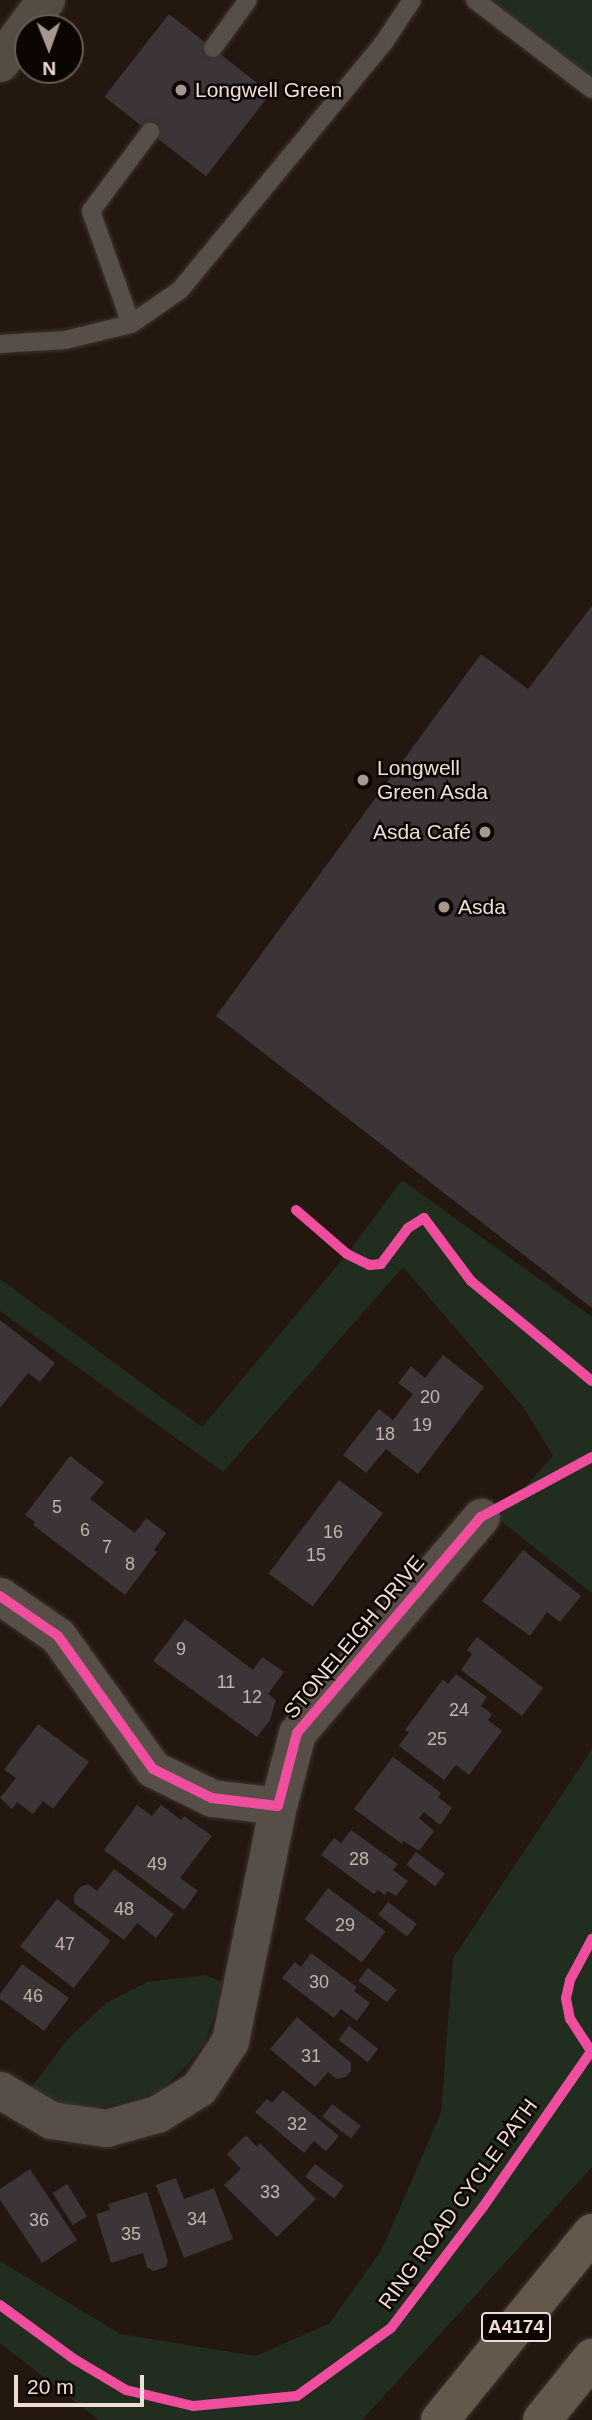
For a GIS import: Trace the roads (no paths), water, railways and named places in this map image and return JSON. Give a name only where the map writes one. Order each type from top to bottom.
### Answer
[{"type":"highway","name":"A4174","points":[[440,2420],[592,2233]]},
{"type":"highway","points":[[542,2420],[592,2358]]},
{"type":"street","points":[[0,63],[46,0]]},
{"type":"street","name":"STONELEIGH DRIVE","points":[[0,2090],[51,2120],[106,2128],[157,2114],[199,2088],[230,2041],[278,1806],[297,1733],[481,1517]]},
{"type":"street","points":[[0,1595],[58,1636],[153,1769],[212,1798],[278,1806]]},
{"type":"lane","points":[[213,48],[248,0]]},
{"type":"lane","points":[[0,344],[65,340],[131,324],[180,290],[385,41],[410,0]]},
{"type":"lane","points":[[475,0],[592,89]]},
{"type":"lane","points":[[131,324],[90,211],[150,132]]},
{"type":"place","name":"Longwell Green","points":[[181,90]]},
{"type":"place","name":"Longwell Green Asda","points":[[363,780]]},
{"type":"place","name":"Asda Café","points":[[485,832]]},
{"type":"place","name":"Asda","points":[[444,907]]}]
